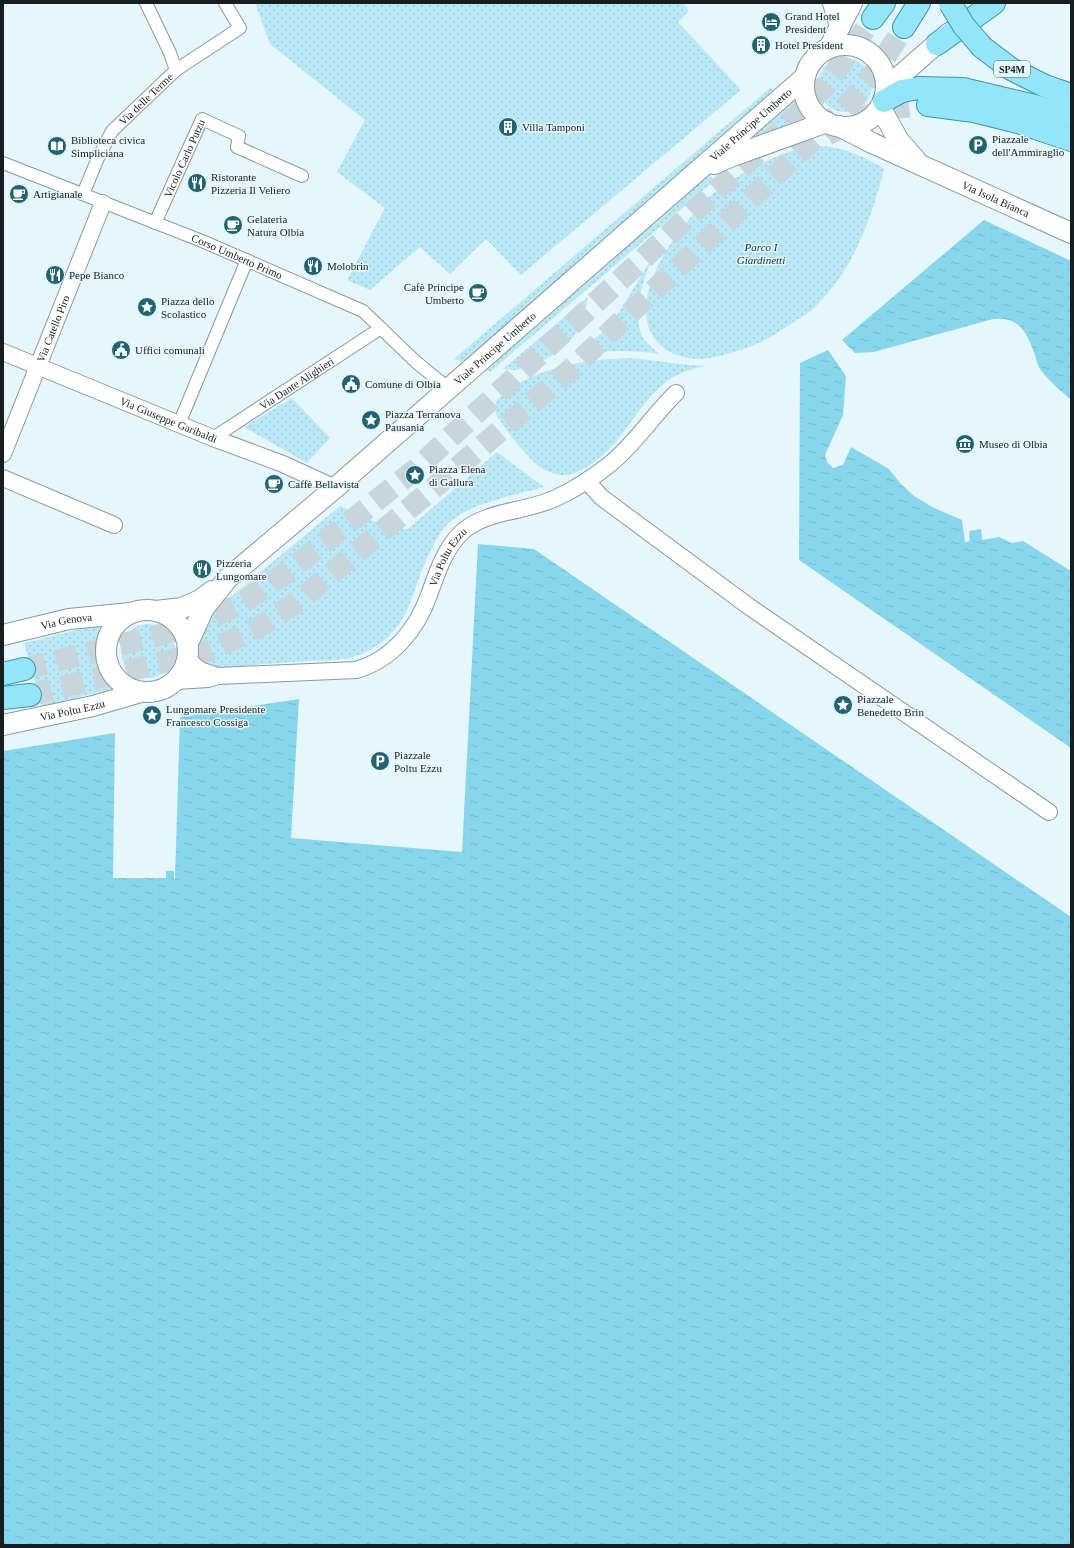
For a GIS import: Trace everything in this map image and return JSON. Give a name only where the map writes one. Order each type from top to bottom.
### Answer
[{"type":"main road","points":[[904,27],[919,3]]},
{"type":"main road","name":"SP4M","points":[[950,3],[964,26],[982,47],[1011,69],[1045,86],[1071,94]]},
{"type":"main road","points":[[937,44],[994,3]]},
{"type":"main road","points":[[883,98],[902,91],[919,88],[963,89],[1035,106],[1071,117]]},
{"type":"main road","points":[[928,105],[974,111],[1018,122],[1071,140]]},
{"type":"main road","points":[[3,674],[24,669]]},
{"type":"main road","points":[[3,698],[30,695]]},
{"type":"street","name":"Via delle Terme","points":[[83,194],[98,158],[112,131],[176,70],[170,53],[146,3]]},
{"type":"street","points":[[176,70],[240,28],[225,3]]},
{"type":"street","points":[[833,3],[840,27]]},
{"type":"street","points":[[829,48],[852,3]]},
{"type":"street","points":[[883,98],[885,75],[879,63],[866,50],[848,45],[838,45],[829,48],[818,55],[810,65],[805,77],[805,90],[808,103],[816,114],[833,124],[851,126],[863,123],[873,116],[883,98],[937,44],[983,3]]},
{"type":"street","name":"Viale Principe Umberto","points":[[188,652],[204,608],[228,578],[335,488],[805,77]]},
{"type":"street","name":"Via Isola Bianca","points":[[883,98],[900,141],[920,164]]},
{"type":"street","name":"Vicolo Carlo Putzu","points":[[155,222],[202,119],[239,136],[237,147],[302,176]]},
{"type":"street","name":"Via Isola Bianca","points":[[833,124],[1071,233]]},
{"type":"street","name":"Viale Principe Umberto","points":[[696,172],[730,157],[833,124]]},
{"type":"street","name":"Corso Umberto Primo","points":[[3,163],[155,222],[247,260],[363,311],[416,362],[448,388]]},
{"type":"street","name":"Via Catello Piro","points":[[3,454],[8,427],[39,366],[103,203]]},
{"type":"street","points":[[179,424],[247,260]]},
{"type":"street","name":"Via Dante Alighieri","points":[[213,438],[381,328]]},
{"type":"street","name":"Via Giuseppe Garibaldi","points":[[3,352],[213,438],[283,464],[335,488]]},
{"type":"street","name":"Via Poltu Ezzu","points":[[176,681],[208,679],[218,676],[333,672],[356,670],[367,667],[387,655],[409,632],[422,613],[445,555],[462,532],[479,522],[502,513],[520,510],[555,498],[587,481],[611,464],[640,433],[662,406],[676,393]]},
{"type":"street","points":[[3,478],[114,525]]},
{"type":"street","points":[[587,481],[601,497],[751,608],[1049,812]]},
{"type":"street","name":"Viale Principe Umberto","points":[[156,611],[182,608],[200,600],[221,586]]},
{"type":"street","points":[[142,610],[156,611],[166,614],[178,623],[185,635],[188,652],[184,670],[176,681],[155,692],[141,692],[129,688],[118,681],[110,670],[106,656],[107,641],[112,629],[119,620],[131,613],[142,610]]},
{"type":"street","name":"Via Genova","points":[[3,635],[69,619],[131,613]]},
{"type":"street","name":"Via Poltu Ezzu","points":[[188,652],[200,670],[218,676]]},
{"type":"street","name":"Via Poltu Ezzu","points":[[3,725],[93,706],[141,692]]},
{"type":"green space","points":[[255,3],[683,3],[689,11],[678,22],[741,90],[521,275],[486,239],[450,274],[420,247],[370,290],[347,280],[385,208],[337,172],[365,120],[270,44]]},
{"type":"green space","points":[[845,58],[855,60],[864,66],[870,75],[872,85],[870,95],[864,104],[855,110],[845,112],[835,110],[826,104],[820,95],[818,85],[820,75],[826,66],[835,60]]},
{"type":"green space","points":[[771,87],[776,94],[462,362],[454,359]]},
{"type":"green space","points":[[792,96],[794,104],[802,118],[808,124],[726,151]]},
{"type":"green space","name":"Parco I Giardinetti","points":[[821,146],[838,148],[854,153],[884,169],[874,206],[860,242],[841,276],[830,291],[815,308],[768,338],[751,346],[716,357],[699,359],[682,357],[666,350],[659,344],[650,329],[646,313],[647,296],[652,279],[660,262],[680,231],[704,201],[737,177],[782,154],[800,148]]},
{"type":"green space","points":[[710,174],[714,181],[490,372],[481,367],[697,182]]},
{"type":"green space","points":[[652,258],[642,287],[638,308],[638,319],[643,338],[659,354],[637,351],[617,351],[575,355],[605,330],[618,314]]},
{"type":"green space","points":[[588,297],[581,324],[577,332],[562,348],[544,361],[524,369],[503,369]]},
{"type":"green space","points":[[631,358],[705,366],[684,372],[666,382],[645,403],[618,440],[608,451],[596,461],[575,473],[560,475],[543,469],[519,446],[507,431],[495,411],[496,402],[502,395],[520,383],[549,370],[582,362]]},
{"type":"green space","points":[[292,398],[330,438],[307,463],[244,427]]},
{"type":"green space","points":[[497,452],[544,487],[483,504],[460,515],[448,524],[440,533],[432,548],[408,608],[401,621],[392,633],[379,644],[362,654],[336,660],[217,667],[203,660],[199,647],[200,632],[219,593],[227,600],[340,506],[390,527],[408,529]]},
{"type":"green space","points":[[100,624],[97,643],[97,658],[102,672],[112,689],[42,706],[24,643]]},
{"type":"green space","points":[[148,624],[158,626],[167,632],[173,641],[175,651],[173,661],[167,670],[158,676],[148,678],[138,676],[129,670],[123,661],[121,651],[123,641],[129,632],[138,626]]},
{"type":"water","points":[[984,220],[1071,261],[1071,400],[1051,382],[1040,369],[1025,333],[1016,323],[1010,320],[993,319],[874,352],[855,353],[842,340]]},
{"type":"water","points":[[828,350],[846,376],[843,415],[825,455],[827,462],[833,468],[843,465],[851,447],[889,469],[900,483],[914,496],[934,508],[962,520],[965,542],[970,541],[969,531],[981,529],[982,540],[999,537],[1012,543],[1023,541],[1071,571],[1071,748],[799,560],[800,363]]},
{"type":"water","points":[[478,544],[534,549],[1071,917],[1071,1545],[3,1545],[3,751],[115,733],[113,878],[166,878],[166,871],[174,871],[175,879],[180,717],[299,699],[291,838],[462,852]]},
{"type":"tunnel","points":[[24,669],[199,625],[248,599],[285,574],[417,468],[782,130],[826,85],[873,18]]},
{"type":"tunnel","points":[[30,695],[208,651],[259,627],[300,600],[436,486],[569,371],[802,150],[854,98],[882,62],[904,27]]},
{"type":"tunnel","points":[[827,135],[860,118],[892,108],[928,105]]},
{"type":"place","name":"Grand Hotel President","points":[[771,22]]},
{"type":"place","name":"Hotel President","points":[[761,45]]},
{"type":"place","name":"Villa Tamponi","points":[[508,127]]},
{"type":"place","name":"Piazzale dell'Ammiraglio","points":[[978,145]]},
{"type":"place","name":"Biblioteca civica Simpliciana","points":[[57,146]]},
{"type":"place","name":"Ristorante Pizzeria Il Veliero","points":[[197,183]]},
{"type":"place","name":"Artigianale","points":[[19,194]]},
{"type":"place","name":"Gelateria Natura Olbia","points":[[233,225]]},
{"type":"place","name":"Molobrin","points":[[313,266]]},
{"type":"place","name":"Pepe Bianco","points":[[55,275]]},
{"type":"place","name":"Cafè Principe Umberto","points":[[478,293]]},
{"type":"place","name":"Piazza dello Scolastico","points":[[147,307]]},
{"type":"place","name":"Uffici comunali","points":[[121,350]]},
{"type":"place","name":"Comune di Olbia","points":[[351,384]]},
{"type":"place","name":"Piazza Terranova Pausania","points":[[371,420]]},
{"type":"place","name":"Museo di Olbia","points":[[965,444]]},
{"type":"place","name":"Piazza Elena di Gallura","points":[[415,475]]},
{"type":"place","name":"Caffè Bellavista","points":[[274,484]]},
{"type":"place","name":"Pizzeria Lungomare","points":[[202,569]]},
{"type":"place","name":"Piazzale Benedetto Brin","points":[[843,705]]},
{"type":"place","name":"Lungomare Presidente Francesco Cossiga","points":[[152,715]]},
{"type":"place","name":"Piazzale Poltu Ezzu","points":[[380,761]]}]
